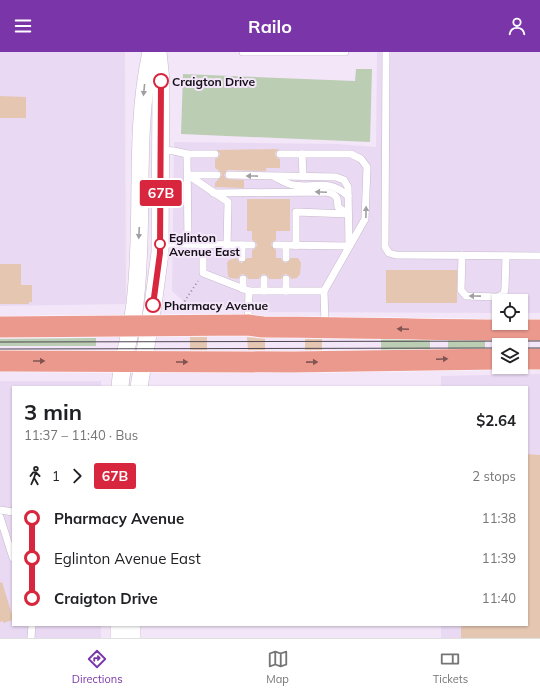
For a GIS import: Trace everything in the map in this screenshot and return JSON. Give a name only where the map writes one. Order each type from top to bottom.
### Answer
[{"type":"main road","points":[[0,326],[248,325],[263,327],[374,327],[440,331],[540,330]]},
{"type":"main road","points":[[528,359],[540,358]]},
{"type":"main road","points":[[0,361],[292,362],[492,359]]},
{"type":"street","points":[[140,325],[135,304],[140,210],[141,121],[145,79],[151,52]]},
{"type":"street","points":[[121,386],[133,362],[140,325],[160,244],[162,150],[161,81],[158,52]]},
{"type":"street","points":[[133,362],[139,386]]},
{"type":"street","points":[[119,626],[119,638]]},
{"type":"street","points":[[132,626],[132,638]]},
{"type":"lane","points":[[243,52],[345,52]]},
{"type":"lane","points":[[386,52],[385,247],[389,252],[396,255],[540,256]]},
{"type":"lane","points":[[162,150],[188,154],[215,154]]},
{"type":"lane","points":[[188,154],[188,244]]},
{"type":"lane","points":[[280,154],[351,154],[361,158],[367,167],[366,219],[324,291],[325,327]]},
{"type":"lane","points":[[302,154],[303,176]]},
{"type":"lane","points":[[188,175],[217,175]]},
{"type":"lane","points":[[188,175],[228,202],[228,245]]},
{"type":"lane","points":[[229,175],[336,177],[344,180],[348,187],[349,246]]},
{"type":"lane","points":[[273,176],[292,185],[331,185],[340,188],[348,196]]},
{"type":"lane","points":[[213,192],[326,192],[333,194],[337,198],[338,207],[348,214]]},
{"type":"lane","points":[[296,246],[296,212],[348,214]]},
{"type":"lane","points":[[160,244],[252,245]]},
{"type":"lane","points":[[203,244],[203,273],[246,290],[324,291]]},
{"type":"lane","points":[[242,245],[242,258]]},
{"type":"lane","points":[[276,246],[349,246]]},
{"type":"lane","points":[[286,246],[286,258]]},
{"type":"lane","points":[[462,256],[461,290],[466,296],[497,297],[504,294],[506,256]]},
{"type":"lane","points":[[243,279],[246,290],[248,325]]},
{"type":"lane","points":[[264,279],[264,291]]},
{"type":"lane","points":[[286,279],[286,291]]},
{"type":"lane","points":[[0,510],[12,512]]},
{"type":"lane","points":[[0,517],[12,555]]},
{"type":"lane","points":[[31,638],[32,626]]},
{"type":"path","points":[[180,308],[200,278]]},
{"type":"shaded area","points":[[0,52],[125,52],[126,304],[0,306]]},
{"type":"shaded area","points":[[377,52],[540,52],[540,313],[528,313],[528,294],[492,294],[492,313],[264,312],[220,307],[191,308],[172,291],[174,142],[337,144],[376,147]]},
{"type":"shaded area","points":[[540,374],[540,638],[441,638],[441,626],[528,626],[528,386],[441,386],[441,376]]},
{"type":"shaded area","points":[[0,381],[101,381],[101,386],[12,386],[12,626],[101,626],[101,638],[0,638]]},
{"type":"green space","points":[[356,69],[372,69],[370,142],[181,134],[183,74],[355,81]]},
{"type":"green space","points":[[448,336],[485,336],[485,353],[448,352]]},
{"type":"green space","points":[[430,337],[430,351],[381,351],[381,338]]},
{"type":"green space","points":[[96,338],[96,346],[0,346],[0,339]]},
{"type":"building","points":[[0,96],[26,97],[26,118],[0,118]]},
{"type":"building","points":[[279,149],[275,154],[277,158],[280,159],[280,168],[266,168],[266,171],[227,170],[224,175],[226,179],[244,180],[244,188],[215,187],[215,183],[222,175],[221,172],[215,168],[215,159],[218,158],[220,154],[217,150]]},
{"type":"building","points":[[247,199],[290,199],[290,231],[276,231],[276,240],[272,242],[271,245],[276,250],[276,258],[281,258],[283,262],[286,263],[291,258],[298,258],[301,263],[300,274],[297,278],[291,279],[290,276],[286,274],[283,275],[281,279],[269,279],[268,276],[264,274],[261,275],[259,279],[248,279],[247,276],[243,274],[240,275],[238,279],[230,278],[228,276],[227,263],[229,260],[237,258],[239,262],[242,263],[247,258],[252,258],[252,250],[255,249],[257,245],[256,242],[252,240],[252,231],[247,231]]},
{"type":"building","points":[[0,264],[21,264],[21,285],[32,285],[32,302],[29,302],[29,304],[0,304]]},
{"type":"building","points":[[386,270],[457,270],[457,303],[386,303]]},
{"type":"building","points":[[190,337],[207,337],[207,350],[190,350]]},
{"type":"building","points":[[247,337],[265,339],[265,350],[248,350]]},
{"type":"building","points":[[305,339],[322,339],[322,350],[305,350]]},
{"type":"building","points":[[528,454],[540,455],[540,638],[461,638],[461,626],[528,626]]},
{"type":"building","points":[[2,582],[12,615],[12,620],[3,623],[3,621],[0,622],[0,583]]},
{"type":"tram line","points":[[0,342],[540,341]]},
{"type":"tram line","points":[[0,349],[492,348]]},
{"type":"tram line","points":[[528,348],[540,348]]},
{"type":"bus line","name":"67B","points":[[153,305],[160,253],[162,178],[161,81]]},
{"type":"place","name":"Craigton Drive","points":[[161,81]]},
{"type":"place","name":"Eglinton Avenue East","points":[[160,244]]},
{"type":"place","name":"Pharmacy Avenue","points":[[153,305]]}]
